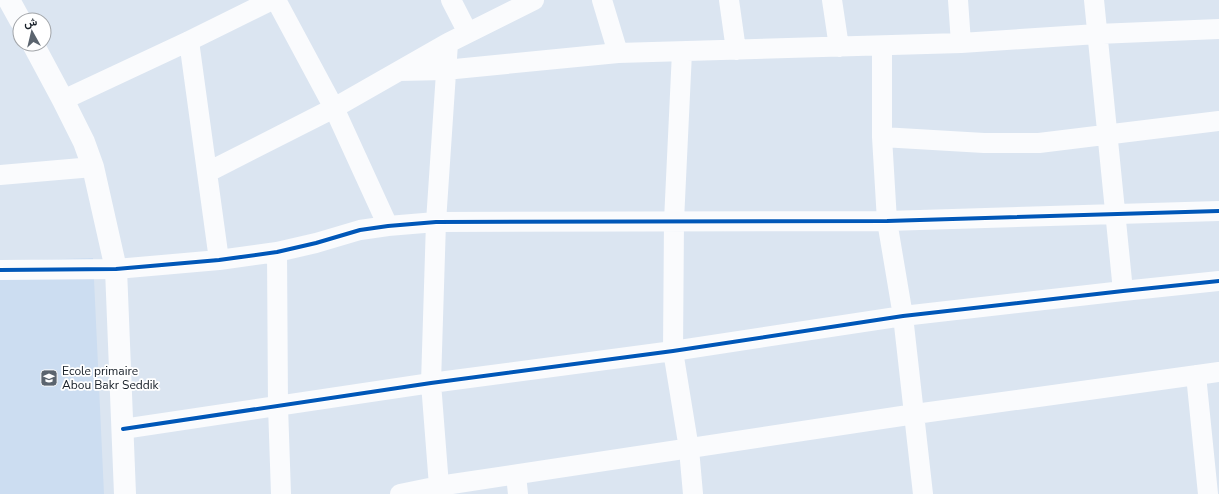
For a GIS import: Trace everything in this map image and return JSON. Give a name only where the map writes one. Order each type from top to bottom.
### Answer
[{"type":"street","points":[[9,0],[16,12]]},
{"type":"street","points":[[63,100],[272,0]]},
{"type":"street","points":[[276,0],[334,108],[388,226]]},
{"type":"street","points":[[451,0],[468,33]]},
{"type":"street","points":[[208,172],[334,108],[448,43],[534,0]]},
{"type":"street","points":[[602,0],[618,53]]},
{"type":"street","points":[[729,0],[736,50]]},
{"type":"street","points":[[832,0],[839,47]]},
{"type":"street","points":[[958,0],[961,43]]},
{"type":"street","points":[[1094,0],[1123,291]]},
{"type":"street","points":[[399,71],[445,70],[618,53],[961,43],[1097,34],[1219,29]]},
{"type":"street","points":[[189,41],[219,260]]},
{"type":"street","points":[[439,486],[431,383],[436,222],[448,43]]},
{"type":"street","points":[[882,46],[882,137],[887,222],[903,316],[923,494]]},
{"type":"street","points":[[37,52],[84,142],[93,167],[116,269],[125,494]]},
{"type":"street","points":[[682,52],[674,221],[674,351],[689,449],[692,494]]},
{"type":"street","points":[[882,137],[984,143],[1039,143],[1219,121]]},
{"type":"street","points":[[0,175],[93,167]]},
{"type":"street","points":[[0,270],[116,269],[219,260],[276,252],[316,243],[360,230],[436,222],[887,222],[1219,211]]},
{"type":"street","points":[[276,252],[281,494]]},
{"type":"street","points":[[123,429],[431,383],[674,351],[903,316],[1219,281]]},
{"type":"street","points":[[400,494],[439,486],[517,484],[689,449],[915,414],[1219,372]]},
{"type":"street","points":[[1196,375],[1208,494]]},
{"type":"shaded area","name":"Ecole primaire Abou Bakr Seddik","points":[[93,258],[104,494],[0,494],[0,261]]},
{"type":"cycle path","points":[[0,270],[116,269],[219,260],[277,252],[316,243],[360,230],[436,222],[887,221],[1219,211]]},
{"type":"cycle path","points":[[123,429],[431,383],[673,351],[903,316],[1219,281]]},
{"type":"place","name":"Ecole primaire Abou Bakr Seddik","points":[[49,378]]}]
